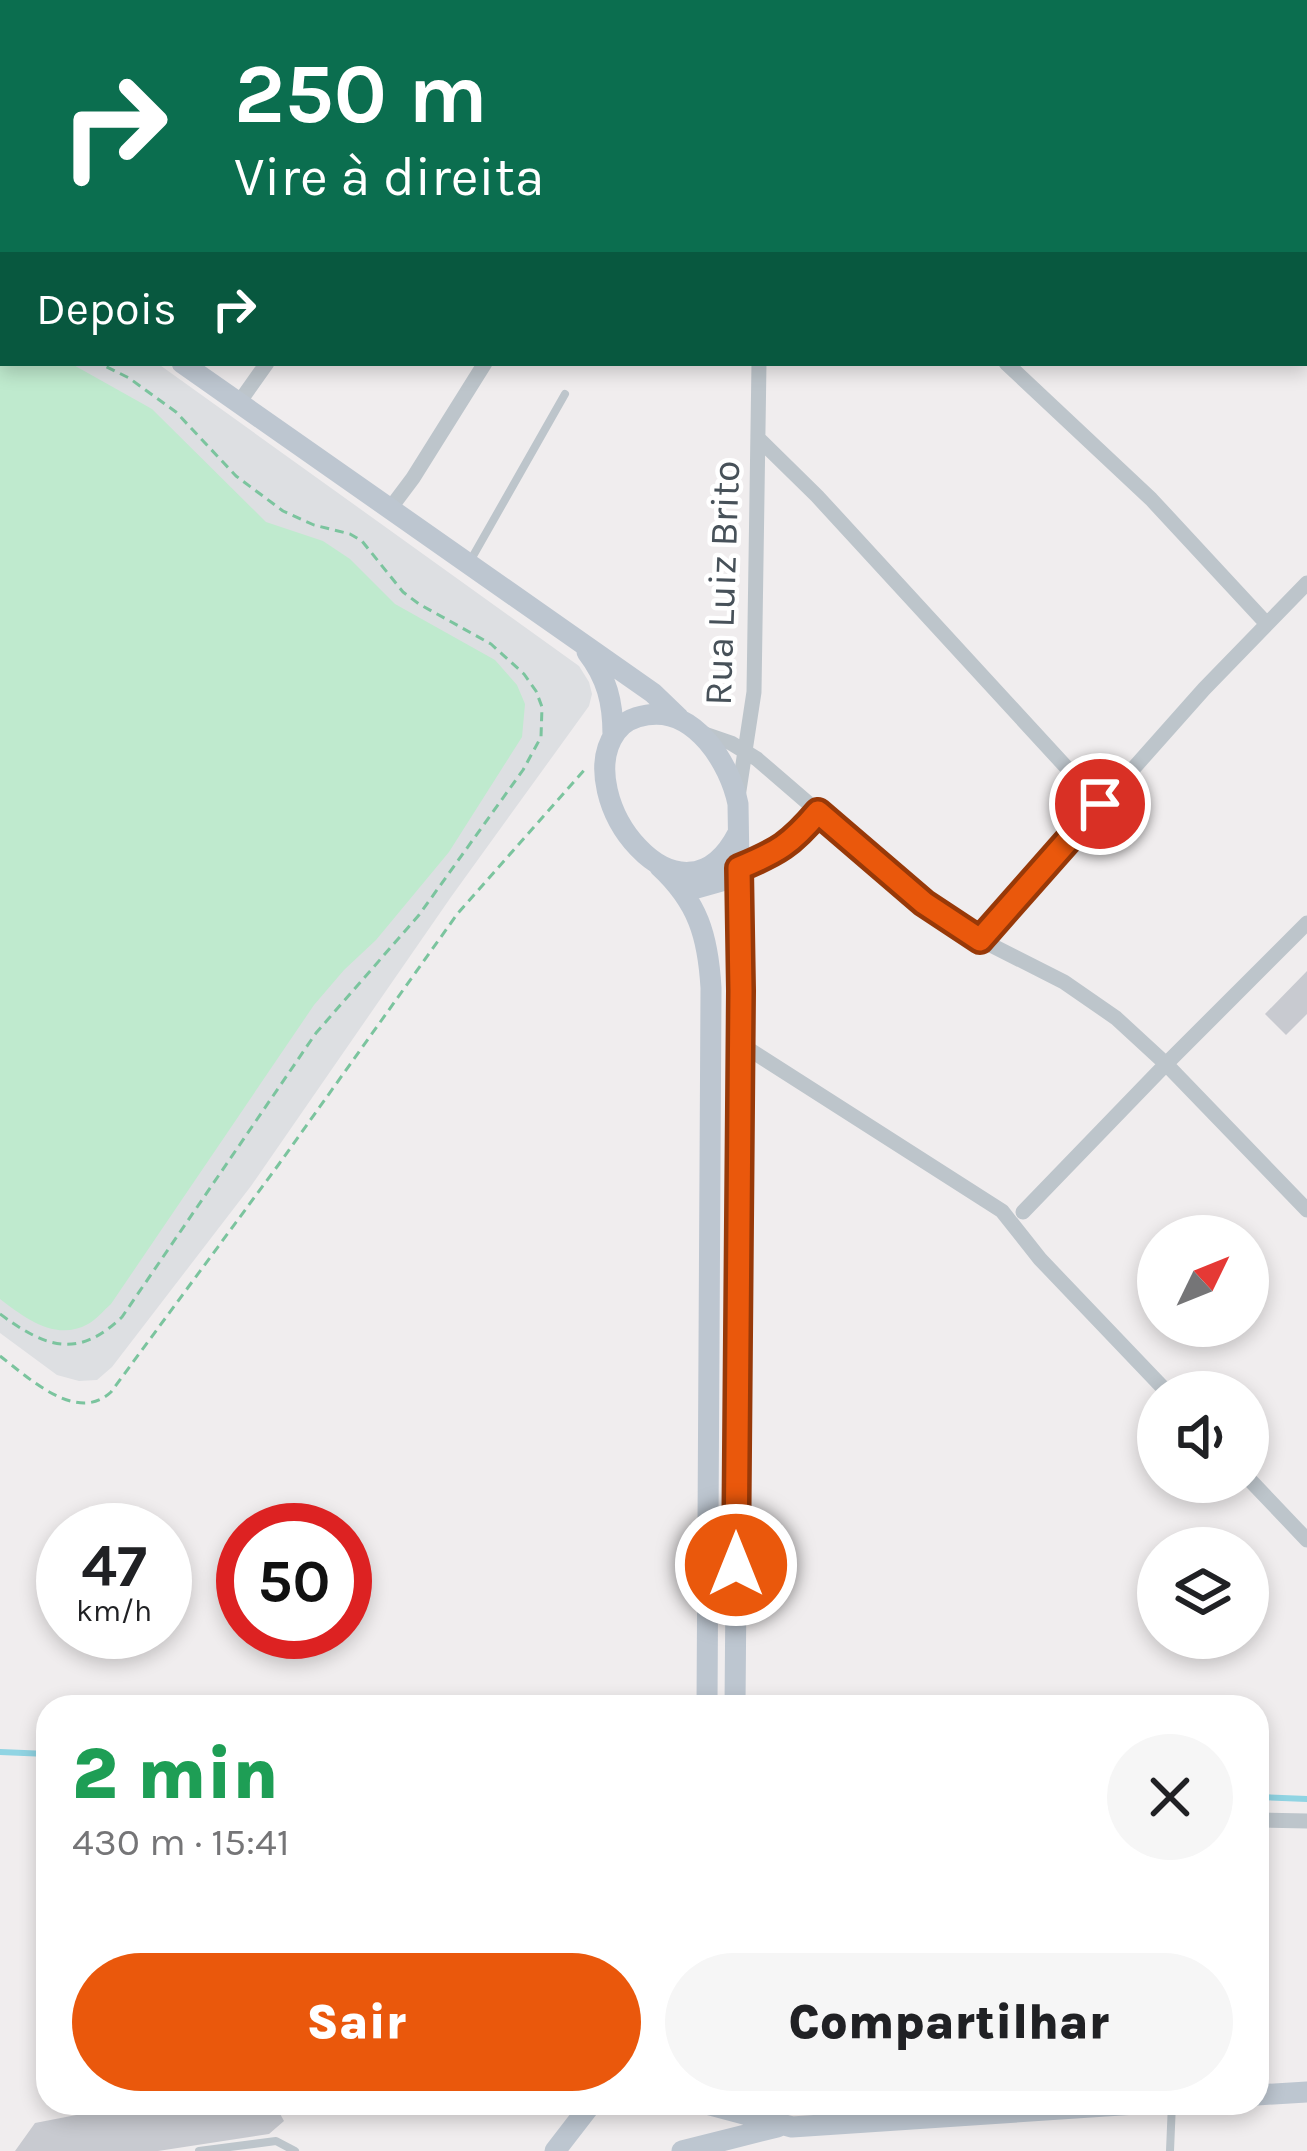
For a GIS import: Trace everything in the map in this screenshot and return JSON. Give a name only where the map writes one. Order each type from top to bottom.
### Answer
[{"type":"main road","points":[[186,366],[653,693],[723,761],[735,790],[740,1043],[735,1695]]},
{"type":"main road","points":[[579,642],[610,693],[612,738],[606,781],[614,814],[635,846],[683,892],[706,940],[711,988],[707,1695]]},
{"type":"main road","points":[[612,738],[632,719],[644,715],[669,715],[688,726]]},
{"type":"main road","points":[[654,861],[697,872],[722,860],[738,833]]},
{"type":"main road","points":[[683,892],[722,881],[739,868]]},
{"type":"main road","points":[[1269,2094],[1307,2092]]},
{"type":"main road","points":[[555,2151],[583,2115]]},
{"type":"main road","points":[[698,2115],[692,2148],[783,2126],[990,2115]]},
{"type":"main road","points":[[743,2115],[783,2126]]},
{"type":"street","points":[[238,404],[265,366]]},
{"type":"street","points":[[389,510],[482,366]]},
{"type":"street","name":"Rua Luiz Brito","points":[[738,804],[754,692],[759,366]]},
{"type":"street","points":[[1009,366],[1151,500],[1266,622]]},
{"type":"street","points":[[758,438],[1100,804]]},
{"type":"street","points":[[980,940],[1266,622],[1307,583]]},
{"type":"street","points":[[688,726],[744,750],[924,903],[980,940],[1090,998],[1140,1038],[1307,1210]]},
{"type":"street","points":[[1023,1212],[1307,923]]},
{"type":"street","points":[[740,1043],[1002,1210],[1040,1259],[1146,1371]]},
{"type":"street","points":[[1269,1500],[1307,1540]]},
{"type":"street","points":[[1269,1820],[1307,1821]]},
{"type":"lane","points":[[468,565],[565,394]]},
{"type":"lane","points":[[739,868],[779,851],[818,812]]},
{"type":"lane","points":[[1170,2151],[1172,2115]]},
{"type":"lane","points":[[199,2151],[276,2140],[296,2151]]},
{"type":"path","points":[[0,1314],[37,1340],[74,1345],[93,1340],[122,1317],[316,1033],[419,915],[523,770],[541,737],[542,707],[536,691],[491,644],[419,604],[350,534],[314,525],[259,495],[165,403],[105,366]]},
{"type":"path","points":[[0,1356],[34,1382],[76,1403],[102,1401],[112,1392],[458,913],[612,738]]},
{"type":"shaded area","points":[[0,366],[161,366],[579,666],[592,694],[589,706],[251,1186],[112,1367],[97,1380],[57,1375],[0,1333]]},
{"type":"green space","points":[[0,366],[75,366],[152,409],[266,522],[323,541],[350,559],[395,604],[495,660],[517,685],[525,704],[522,737],[449,852],[314,1005],[111,1304],[88,1324],[64,1330],[41,1325],[0,1299]]},
{"type":"building","points":[[1307,971],[1307,1014],[1286,1035],[1265,1014]]},
{"type":"building","points":[[76,2115],[281,2115],[284,2121],[269,2134],[158,2151],[15,2151],[35,2123]]},
{"type":"waterway","points":[[0,1752],[36,1754]]},
{"type":"waterway","points":[[1269,1797],[1307,1799]]},
{"type":"route","points":[[736,1565],[739,868],[779,851],[818,812],[924,903],[980,940],[1100,804]]}]
